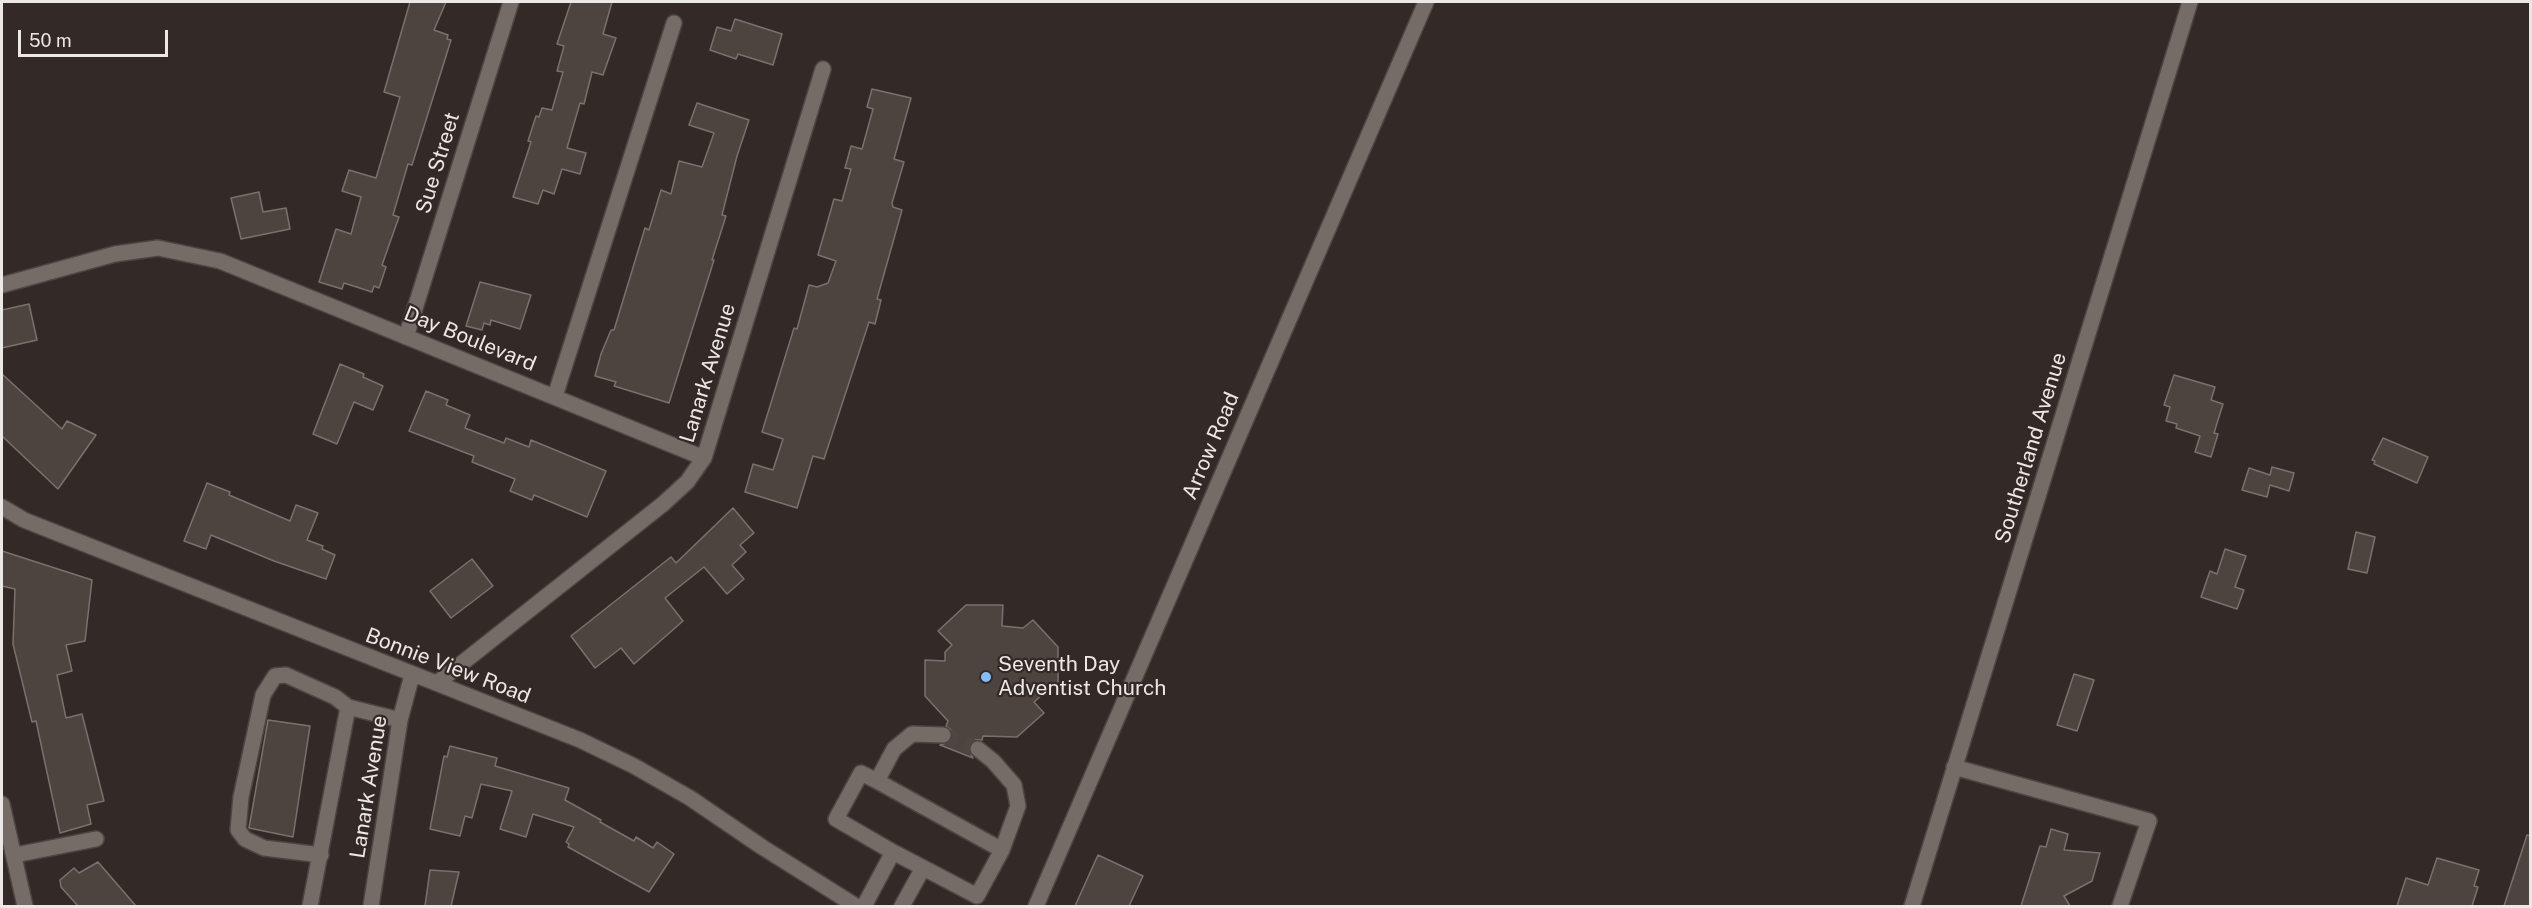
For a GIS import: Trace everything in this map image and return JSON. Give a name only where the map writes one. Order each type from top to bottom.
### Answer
[{"type":"street","name":"Sue Street","points":[[406,337],[511,2]]},
{"type":"street","name":"Arrow Road","points":[[1036,906],[1426,2]]},
{"type":"street","name":"Southerland Avenue","points":[[1912,906],[2190,2]]},
{"type":"street","points":[[555,396],[674,23]]},
{"type":"street","name":"Lanark Avenue","points":[[437,683],[663,504],[687,482],[704,458],[823,69]]},
{"type":"street","name":"Day Boulevard","points":[[2,285],[115,254],[158,248],[220,261],[704,458]]},
{"type":"street","name":"Bonnie View Road","points":[[2,507],[24,520],[580,740],[634,766],[690,798],[762,848],[856,906]]},
{"type":"street","points":[[2,522],[24,520]]},
{"type":"street","points":[[321,855],[264,848],[245,839],[238,830],[241,797],[263,695],[274,676],[286,675],[316,687],[348,707],[400,720]]},
{"type":"street","name":"Lanark Avenue","points":[[371,906],[400,720],[412,675]]},
{"type":"street","points":[[310,906],[348,707]]},
{"type":"street","points":[[877,781],[894,749],[912,734],[943,735]]},
{"type":"street","points":[[978,749],[993,761],[1014,785],[1018,806],[1002,850],[977,896],[836,819],[861,773],[1002,850]]},
{"type":"street","points":[[1954,766],[2149,820],[2120,906]]},
{"type":"street","points":[[2,804],[26,906]]},
{"type":"street","points":[[15,855],[96,839]]},
{"type":"street","points":[[864,906],[893,852]]},
{"type":"street","points":[[902,906],[923,868]]},
{"type":"building","points":[[410,2],[446,2],[434,30],[448,35],[447,39],[451,40],[412,165],[408,164],[393,215],[399,217],[382,265],[386,267],[379,288],[374,286],[372,292],[344,283],[342,289],[319,282],[336,229],[351,234],[361,197],[342,191],[349,170],[376,178],[400,97],[384,92]]},
{"type":"building","points":[[571,2],[612,2],[603,34],[616,38],[603,75],[592,72],[584,104],[580,103],[567,148],[586,153],[580,174],[562,169],[554,194],[543,190],[538,204],[513,197],[531,142],[528,141],[536,116],[539,117],[542,108],[552,110],[563,72],[557,71],[564,46],[557,44]]},
{"type":"building","points":[[735,19],[782,34],[773,65],[738,54],[736,59],[710,50],[717,27],[731,31]]},
{"type":"building","points":[[872,89],[911,98],[894,159],[904,162],[892,203],[893,207],[902,210],[877,299],[881,300],[875,324],[869,322],[824,459],[813,456],[797,508],[745,492],[753,464],[773,470],[783,439],[762,432],[794,328],[797,329],[809,285],[817,287],[828,283],[836,261],[818,255],[834,199],[842,201],[851,169],[845,168],[851,146],[862,149],[873,109],[867,107]]},
{"type":"building","points":[[697,103],[749,120],[722,215],[726,216],[712,260],[714,260],[669,403],[614,386],[616,382],[595,376],[601,354],[611,330],[614,330],[645,228],[649,230],[661,190],[671,194],[679,161],[702,167],[714,133],[689,125]]},
{"type":"building","points":[[259,192],[263,212],[286,208],[290,229],[241,239],[231,198]]},
{"type":"building","points":[[480,282],[531,295],[520,329],[491,320],[490,325],[484,323],[482,330],[466,326]]},
{"type":"building","points":[[29,304],[37,340],[2,348],[2,310]]},
{"type":"building","points":[[340,364],[364,374],[363,377],[383,386],[373,410],[354,402],[337,444],[313,434]]},
{"type":"building","points":[[2,374],[62,429],[67,421],[96,435],[58,489],[2,436]]},
{"type":"building","points":[[2174,375],[2215,387],[2211,400],[2223,404],[2214,433],[2218,434],[2211,457],[2195,452],[2200,436],[2176,428],[2177,424],[2166,421],[2170,407],[2164,405]]},
{"type":"building","points":[[426,391],[448,400],[446,405],[470,415],[465,428],[504,443],[506,438],[529,447],[531,440],[606,471],[587,517],[534,495],[532,500],[510,491],[515,479],[472,462],[474,456],[409,431]]},
{"type":"building","points":[[2383,438],[2428,457],[2417,483],[2374,464],[2375,461],[2372,460]]},
{"type":"building","points":[[2272,467],[2294,473],[2289,491],[2270,485],[2267,497],[2242,490],[2249,468],[2270,475]]},
{"type":"building","points":[[207,483],[290,521],[296,505],[318,513],[307,540],[323,546],[322,549],[335,555],[326,579],[211,535],[206,549],[184,541]]},
{"type":"building","points":[[733,508],[754,533],[740,545],[746,552],[732,565],[744,579],[727,594],[704,567],[665,598],[683,621],[634,664],[621,648],[595,668],[571,636],[671,557],[676,563]]},
{"type":"building","points":[[2356,532],[2375,537],[2367,573],[2348,569]]},
{"type":"building","points":[[2225,549],[2246,556],[2235,587],[2244,590],[2237,609],[2201,597],[2210,571],[2217,574]]},
{"type":"building","points":[[2,551],[92,580],[85,641],[66,645],[72,671],[57,675],[66,718],[82,714],[104,801],[87,805],[91,824],[60,833],[36,721],[32,722],[13,644],[15,589],[2,586]]},
{"type":"building","points":[[472,559],[493,586],[451,618],[430,591]]},
{"type":"building","points":[[966,605],[1003,605],[1002,626],[1023,628],[1033,620],[1058,647],[1058,683],[1043,684],[1042,695],[1034,702],[1044,713],[1017,737],[983,736],[982,740],[974,740],[968,748],[973,758],[940,745],[951,741],[952,731],[946,726],[948,721],[925,696],[925,660],[945,661],[945,652],[952,645],[938,631]]},
{"type":"building","points":[[2074,674],[2094,680],[2077,731],[2057,725]]},
{"type":"building","points":[[268,720],[310,726],[293,837],[249,828]]},
{"type":"building","points":[[450,746],[497,758],[495,766],[569,788],[565,800],[601,820],[600,822],[634,841],[636,837],[653,848],[657,842],[674,854],[649,892],[568,847],[569,844],[566,842],[574,827],[533,814],[526,837],[500,829],[512,791],[481,784],[472,818],[465,816],[460,836],[430,829],[444,756],[447,757]]},
{"type":"building","points":[[2051,829],[2068,834],[2064,850],[2100,853],[2092,881],[2064,896],[2070,906],[2021,906],[2040,846],[2046,847]]},
{"type":"building","points":[[2527,835],[2530,836],[2530,906],[2504,906]]},
{"type":"building","points":[[1098,855],[1143,876],[1129,906],[1075,906]]},
{"type":"building","points":[[2437,858],[2479,870],[2474,886],[2478,887],[2472,906],[2397,906],[2406,878],[2428,885]]},
{"type":"building","points":[[98,862],[136,906],[78,906],[61,887],[60,880],[74,868],[79,873]]},
{"type":"building","points":[[430,870],[459,872],[451,906],[425,906]]},
{"type":"tunnel","points":[[943,735],[978,749]]},
{"type":"place","name":"Seventh Day Adventist Church","points":[[986,677]]}]
